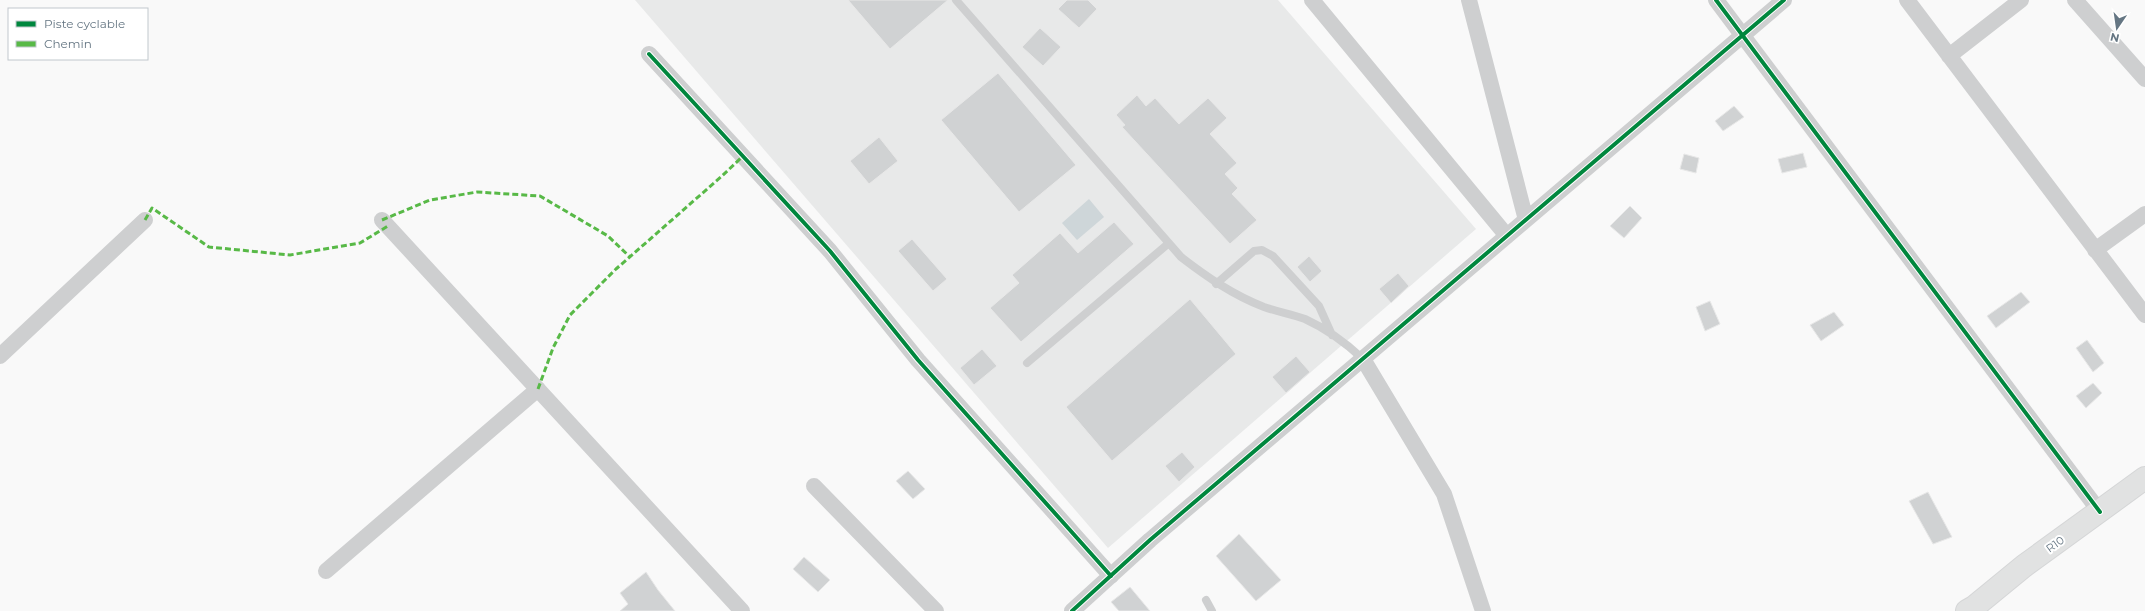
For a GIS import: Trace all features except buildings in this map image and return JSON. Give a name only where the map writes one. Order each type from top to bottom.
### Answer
[{"type":"main road","name":"R10","points":[[1973,610],[2024,566],[2145,478]]},
{"type":"street","points":[[1312,0],[1508,236]]},
{"type":"street","points":[[1469,0],[1526,220]]},
{"type":"street","points":[[1716,0],[2100,512]]},
{"type":"street","points":[[1081,608],[1111,576],[1150,540],[1784,0]]},
{"type":"street","points":[[1907,0],[2145,315]]},
{"type":"street","points":[[1949,56],[2022,0]]},
{"type":"street","points":[[2075,0],[2145,79]]},
{"type":"street","points":[[649,54],[830,251],[918,360],[1111,576]]},
{"type":"street","points":[[2095,250],[2145,214]]},
{"type":"street","points":[[0,356],[145,220]]},
{"type":"street","points":[[382,220],[742,611]]},
{"type":"street","points":[[1363,359],[1444,494],[1483,611]]},
{"type":"street","points":[[326,571],[538,389]]},
{"type":"street","points":[[814,486],[936,611]]},
{"type":"lane","points":[[956,0],[1181,257],[1216,284],[1265,307],[1305,319],[1346,342],[1363,359]]},
{"type":"lane","points":[[1027,363],[1169,243]]},
{"type":"lane","points":[[1216,284],[1254,251],[1262,250],[1273,256],[1320,306],[1332,335]]},
{"type":"lane","points":[[1206,600],[1212,611]]},
{"type":"shaded area","points":[[635,0],[1278,0],[1476,229],[1108,548]]},
{"type":"shaded area","points":[[1089,199],[1104,217],[1077,240],[1062,223]]},
{"type":"marked path","points":[[538,389],[553,348],[570,315],[616,269],[743,156]]},
{"type":"marked path","points":[[382,220],[430,200],[477,192],[540,196],[608,236],[630,257]]},
{"type":"marked path","points":[[145,220],[152,208],[209,247],[290,255],[360,243],[388,226]]},
{"type":"cycle path","points":[[1716,0],[2100,512]]},
{"type":"cycle path","points":[[1072,611],[1150,540],[1784,0]]},
{"type":"cycle path","points":[[649,54],[830,251],[918,360],[1111,576]]}]
